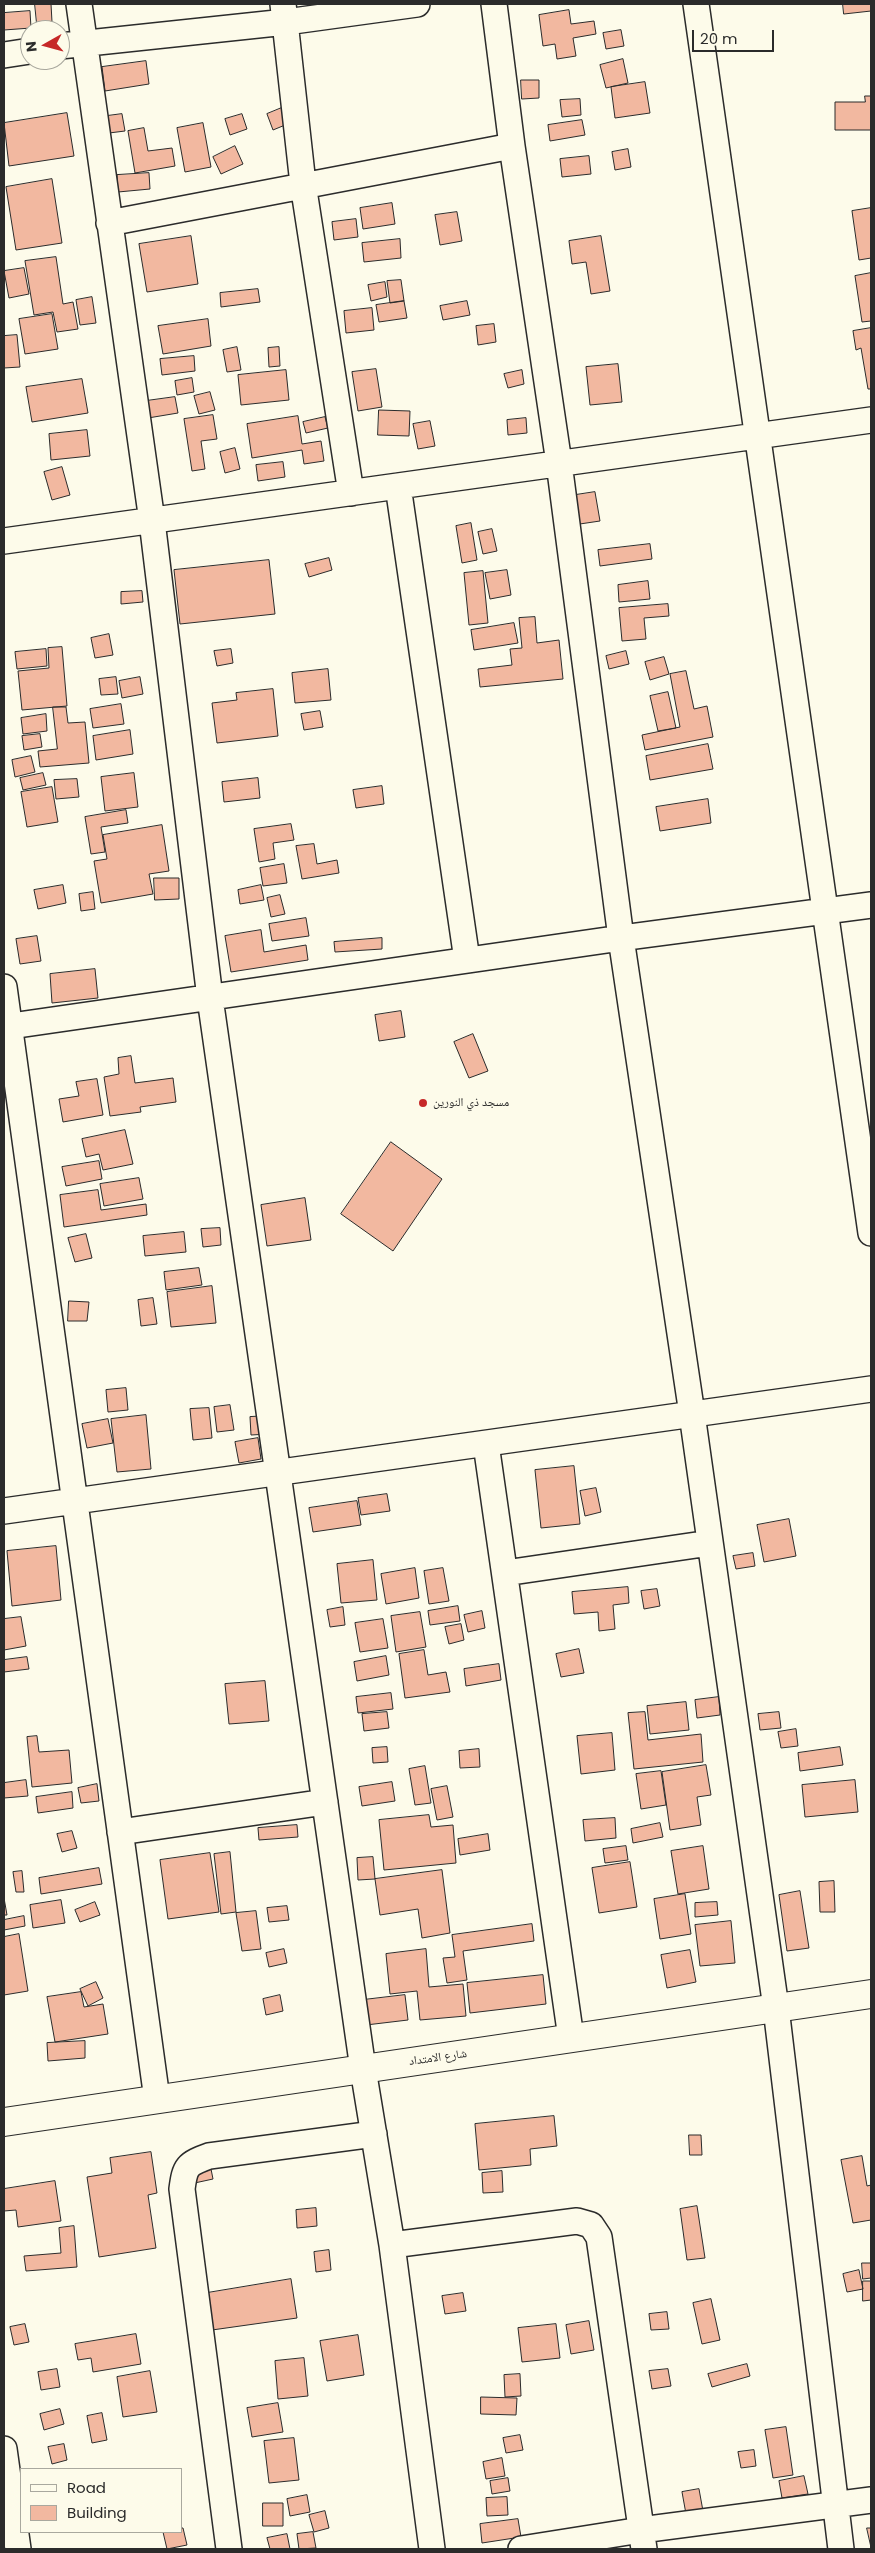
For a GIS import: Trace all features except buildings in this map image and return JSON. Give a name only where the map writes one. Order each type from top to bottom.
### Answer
[{"type":"street","points":[[78,4],[152,520],[210,998],[363,2069],[392,2245],[432,2549]]},
{"type":"street","points":[[70,44],[284,13],[417,4]]},
{"type":"street","points":[[494,4],[512,146],[559,464],[621,938],[692,1414],[776,2008],[841,2549]]},
{"type":"street","points":[[696,4],[871,1233]]},
{"type":"street","points":[[284,13],[303,184],[351,494]]},
{"type":"street","points":[[4,55],[20,53]]},
{"type":"street","points":[[109,223],[303,184],[512,146]]},
{"type":"street","points":[[4,541],[871,420]]},
{"type":"street","points":[[398,486],[467,960]]},
{"type":"street","points":[[6,1027],[621,938],[871,906]]},
{"type":"street","points":[[4,987],[6,1027],[157,2099]]},
{"type":"street","points":[[4,1511],[277,1470],[486,1444],[871,1389]]},
{"type":"street","points":[[486,1444],[571,2038]]},
{"type":"street","points":[[505,1573],[710,1543]]},
{"type":"street","points":[[120,1832],[325,1802]]},
{"type":"street","name":"شارع الامتداد","points":[[4,2122],[871,1994]]},
{"type":"street","points":[[229,2549],[182,2189],[184,2171],[192,2163],[209,2156],[374,2134]]},
{"type":"street","points":[[392,2245],[577,2221],[592,2225],[599,2237],[642,2540]]},
{"type":"street","points":[[4,2449],[18,2549]]},
{"type":"street","points":[[521,2549],[642,2540],[871,2500]]},
{"type":"place","name":"مسجد ذي النورين","points":[[423,1103]]}]
